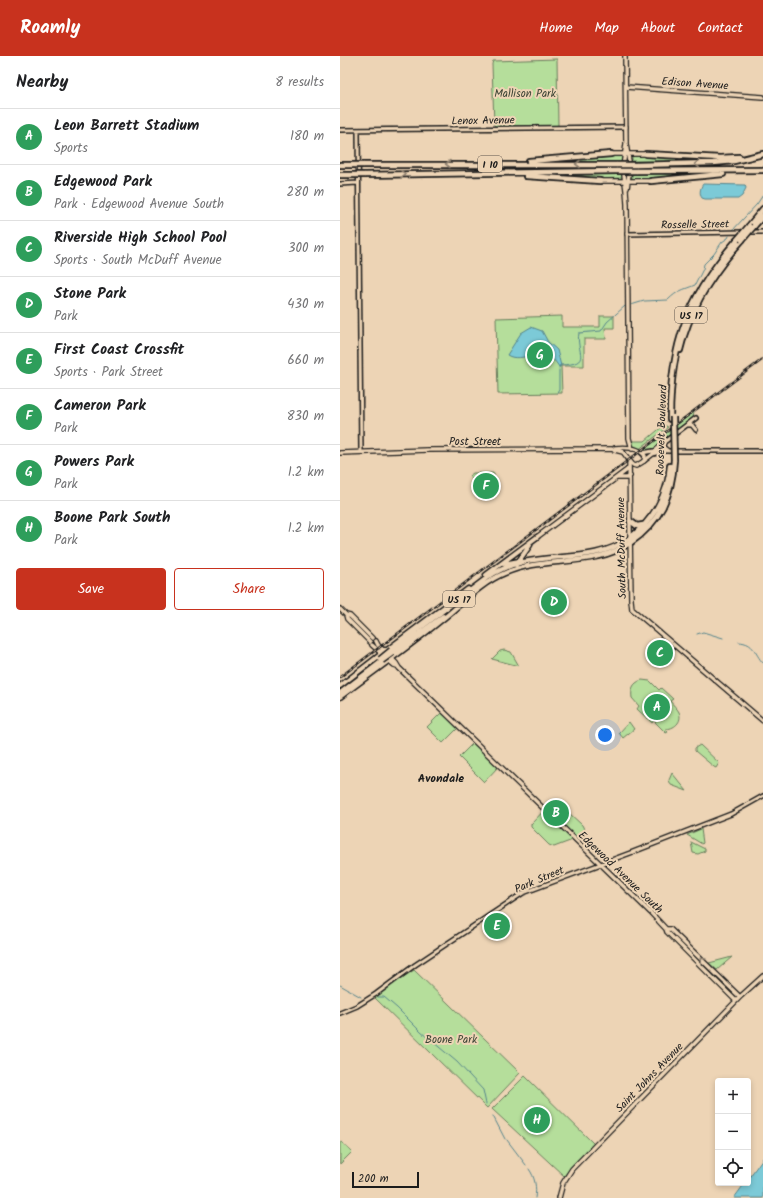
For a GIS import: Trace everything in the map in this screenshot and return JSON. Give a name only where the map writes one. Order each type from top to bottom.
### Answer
[{"type":"highway","points":[[502,164],[611,154]]},
{"type":"highway","points":[[646,154],[720,158],[763,154]]},
{"type":"highway","name":"I 10","points":[[340,165],[617,165],[714,163],[763,154]]},
{"type":"highway","name":"I 10","points":[[340,175],[763,170]]},
{"type":"highway","points":[[651,181],[740,171]]},
{"type":"highway","points":[[499,173],[600,181]]},
{"type":"highway","name":"Roosevelt Boulevard","points":[[392,652],[488,577],[502,569],[517,562],[596,553],[610,549],[637,538],[652,523],[664,505],[671,484],[674,381],[681,344],[701,294],[711,278],[742,240],[763,210]]},
{"type":"highway","name":"Roosevelt Boulevard","points":[[672,418],[670,397],[672,371],[685,322],[694,302],[708,276],[736,240],[763,216]]},
{"type":"highway","name":"Roosevelt Boulevard","points":[[470,596],[492,580],[508,572],[533,565],[591,559],[616,551],[630,540],[645,524],[662,500],[669,477],[672,460]]},
{"type":"highway","points":[[630,521],[637,526],[645,524]]},
{"type":"highway","points":[[508,572],[537,538]]},
{"type":"highway","points":[[340,688],[382,652],[387,650],[537,538]]},
{"type":"highway","points":[[499,566],[517,562]]},
{"type":"highway","points":[[340,697],[390,660],[470,596]]},
{"type":"highway","name":"US 17","points":[[340,688],[470,596]]},
{"type":"highway","name":"US 17","points":[[340,693],[381,660]]},
{"type":"main road","points":[[615,478],[627,478],[630,476],[632,470],[644,461],[645,456],[632,448],[629,438],[626,181],[623,167],[626,154],[625,56]]},
{"type":"main road","name":"Edison Avenue","points":[[626,87],[763,97]]},
{"type":"main road","points":[[611,154],[646,154]]},
{"type":"main road","points":[[626,154],[630,167],[626,181]]},
{"type":"main road","points":[[600,181],[651,181]]},
{"type":"main road","points":[[629,438],[625,449],[633,465],[639,464]]},
{"type":"main road","name":"Post Street","points":[[340,453],[377,451],[632,448]]},
{"type":"main road","name":"South McDuff Avenue","points":[[629,459],[631,604],[633,611],[763,721]]},
{"type":"main road","points":[[537,538],[629,467]]},
{"type":"main road","points":[[340,609],[346,615],[350,616],[371,642],[390,660]]},
{"type":"main road","points":[[371,642],[375,643],[376,641],[382,652]]},
{"type":"main road","name":"Edgewood Avenue South","points":[[390,660],[666,929],[667,932],[736,1001]]},
{"type":"main road","name":"Edgewood Avenue South","points":[[666,929],[670,929],[740,997]]},
{"type":"main road","name":"Saint Johns Avenue","points":[[559,1198],[563,1183],[572,1169],[736,1001],[763,976]]},
{"type":"street","name":"Lenox Avenue","points":[[340,130],[626,127]]},
{"type":"street","points":[[358,130],[361,452]]},
{"type":"street","points":[[340,184],[358,183]]},
{"type":"street","name":"Rosselle Street","points":[[627,234],[763,232]]},
{"type":"street","points":[[656,451],[664,442],[696,418]]},
{"type":"street","points":[[687,424],[692,425],[696,430]]},
{"type":"street","points":[[664,442],[663,447],[669,451]]},
{"type":"street","points":[[642,453],[656,451],[662,452]]},
{"type":"street","points":[[644,461],[652,455],[669,451],[763,451]]},
{"type":"street","name":"Park Street","points":[[340,1013],[357,1006],[376,994],[523,893],[730,814],[763,796]]},
{"type":"green space","name":"Mallison Park","points":[[557,59],[558,126],[495,126],[493,61]]},
{"type":"green space","points":[[664,155],[726,159],[706,161],[630,161],[630,156],[632,160],[632,156]]},
{"type":"green space","points":[[603,156],[622,156],[622,162],[542,162]]},
{"type":"green space","points":[[710,172],[663,178],[632,179],[632,175],[630,179],[631,173]]},
{"type":"green space","points":[[535,173],[622,173],[623,178],[592,179]]},
{"type":"green space","points":[[562,316],[562,327],[600,327],[600,316],[614,316],[614,328],[605,328],[606,339],[584,339],[584,366],[561,366],[562,393],[498,394],[496,318]]},
{"type":"green space","points":[[694,412],[693,418],[664,439],[655,449],[642,451]]},
{"type":"green space","points":[[664,425],[668,427],[638,450],[632,446],[632,441],[645,441]]},
{"type":"green space","points":[[473,473],[494,473],[494,495],[492,498],[490,498],[469,476]]},
{"type":"green space","points":[[550,594],[553,594],[564,605],[564,608],[560,612],[546,599]]},
{"type":"green space","points":[[504,650],[511,652],[519,666],[492,659],[500,651]]},
{"type":"green space","points":[[642,680],[650,681],[659,690],[661,688],[673,699],[670,701],[679,712],[679,722],[672,728],[665,729],[668,732],[666,733],[654,721],[652,723],[637,709],[639,706],[632,698],[634,685]]},
{"type":"green space","points":[[442,712],[458,728],[443,743],[427,727]]},
{"type":"green space","points":[[629,722],[634,729],[623,738],[619,733]]},
{"type":"green space","points":[[473,743],[498,767],[484,782],[459,757]]},
{"type":"green space","points":[[700,745],[719,763],[716,768],[695,751],[695,748]]},
{"type":"green space","points":[[672,773],[687,791],[671,785],[669,780]]},
{"type":"green space","points":[[555,800],[582,825],[585,831],[578,838],[554,847],[549,845],[531,827],[531,824]]},
{"type":"green space","points":[[701,829],[702,844],[687,835]]},
{"type":"green space","points":[[691,842],[705,849],[705,851],[698,854],[693,853]]},
{"type":"green space","points":[[732,957],[717,970],[709,963]]},
{"type":"green space","name":"Boone Park","points":[[414,970],[520,1073],[487,1108],[374,997]]},
{"type":"green space","points":[[525,1076],[594,1144],[564,1176],[492,1109]]},
{"type":"green space","points":[[340,1141],[352,1152],[340,1164]]},
{"type":"water","points":[[703,184],[745,185],[746,188],[742,196],[738,199],[705,199],[702,198],[700,193]]},
{"type":"water","points":[[531,327],[542,331],[548,342],[557,350],[561,366],[559,367],[547,356],[533,355],[519,358],[507,355],[521,333]]},
{"type":"water","points":[[763,1158],[763,1198],[734,1198],[743,1186],[751,1186],[751,1175]]},
{"type":"waterway","points":[[732,231],[757,204],[763,195]]},
{"type":"waterway","points":[[631,305],[644,301],[668,300],[678,292],[695,285],[704,264],[714,254],[722,242],[729,236]]},
{"type":"waterway","points":[[559,368],[560,365],[577,362],[580,359],[581,356],[578,340],[579,333],[601,331],[607,322],[625,306]]},
{"type":"waterway","points":[[557,393],[559,390],[559,370]]},
{"type":"waterway","points":[[697,634],[703,632],[723,638]]},
{"type":"waterway","points":[[739,642],[751,646],[763,663]]},
{"type":"waterway","points":[[340,985],[361,997]]},
{"type":"waterway","points":[[378,997],[384,997],[421,1032],[457,1062],[483,1090],[486,1104]]},
{"type":"waterway","points":[[493,1116],[505,1139]]},
{"type":"waterway","points":[[507,1140],[526,1165]]},
{"type":"waterway","points":[[529,1169],[535,1183],[535,1198]]},
{"type":"railway","points":[[340,677],[763,359]]},
{"type":"place","name":"Powers Park","points":[[540,355]]},
{"type":"place","name":"Cameron Park","points":[[486,486]]},
{"type":"place","name":"Stone Park","points":[[554,602]]},
{"type":"place","name":"Riverside High School Pool","points":[[660,653]]},
{"type":"place","name":"Leon Barrett Stadium","points":[[657,707]]},
{"type":"place","name":"Edgewood Park","points":[[556,813]]},
{"type":"place","name":"First Coast Crossfit","points":[[497,926]]},
{"type":"place","name":"Boone Park South","points":[[537,1120]]},
{"type":"district","name":"Avondale","points":[[441,778]]}]
